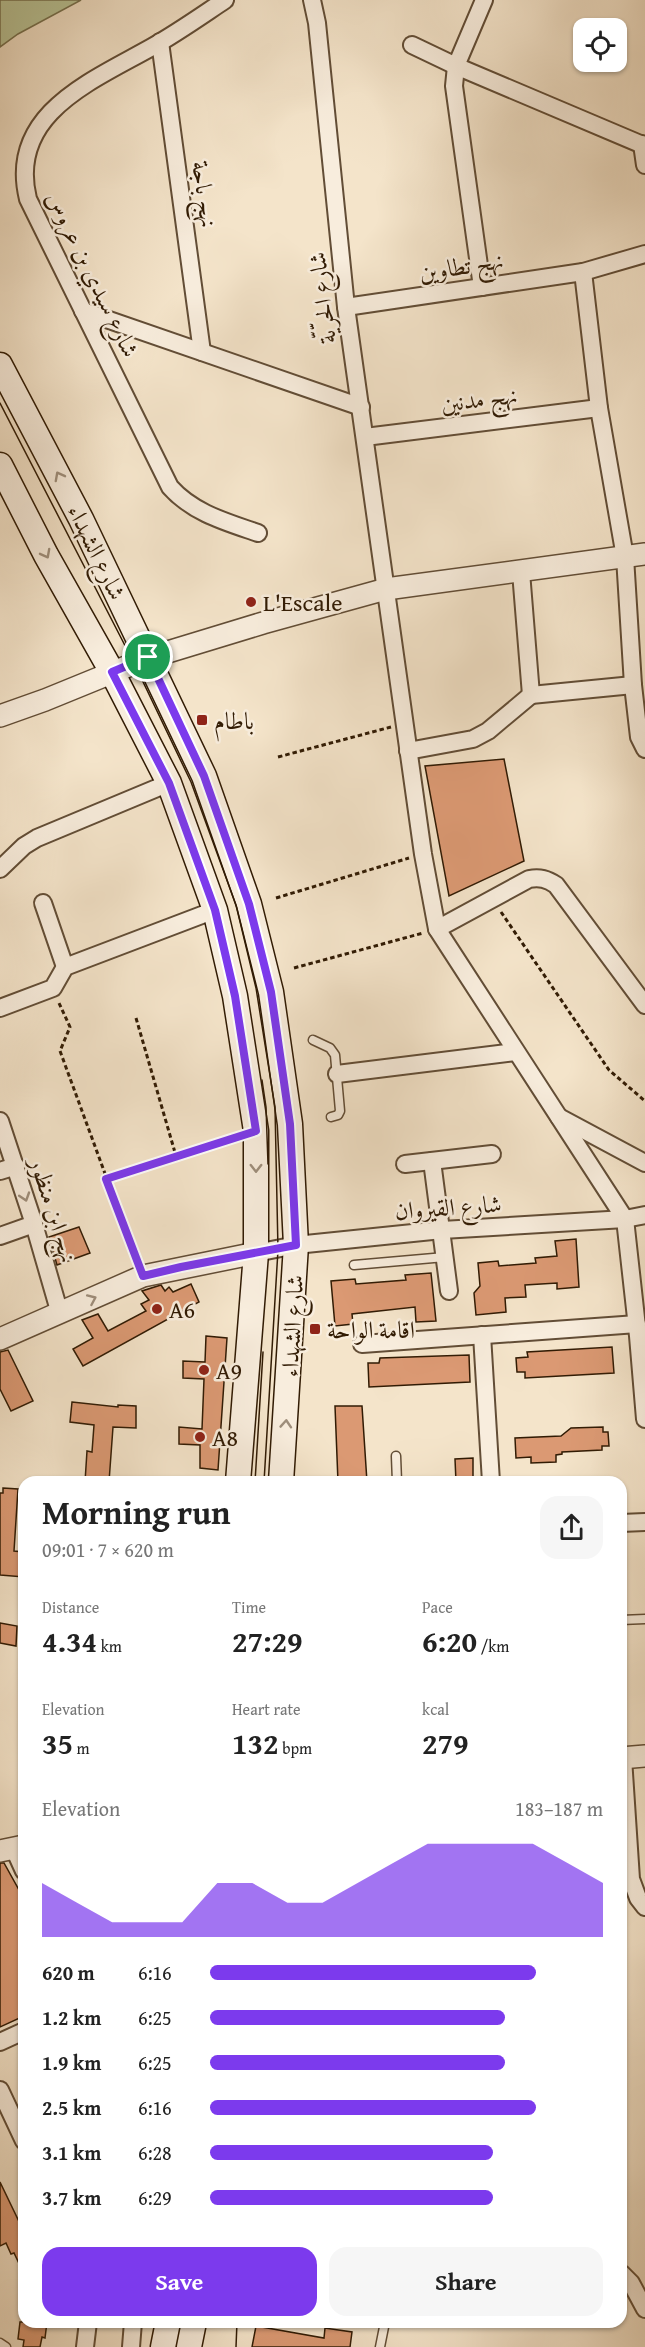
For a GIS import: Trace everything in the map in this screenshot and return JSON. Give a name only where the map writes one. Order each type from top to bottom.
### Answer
[{"type":"main road","name":"شارع الشهداء","points":[[0,365],[81,519],[204,776],[249,904],[271,992],[290,1124],[296,1245],[281,1476]]},
{"type":"main road","name":"شارع الشهداء","points":[[0,465],[169,783],[215,910],[235,996],[256,1131],[256,1253],[238,1476]]},
{"type":"main road","points":[[163,2347],[167,2328]]},
{"type":"street","name":"شارع سيدي بن عروس","points":[[225,0],[160,42],[76,89],[59,103],[44,118],[34,136],[26,159],[23,179],[28,199],[170,487],[181,500],[195,508],[258,533]]},
{"type":"street","name":"شارع الحرّيّة","points":[[312,0],[317,22],[346,307],[423,854],[437,929]]},
{"type":"street","points":[[317,22],[323,0]]},
{"type":"street","points":[[482,287],[454,86],[456,66],[484,0]]},
{"type":"street","name":"نهج باجة","points":[[160,42],[202,352]]},
{"type":"street","points":[[412,45],[643,145],[645,165]]},
{"type":"street","name":"نهج تطاوين","points":[[346,307],[583,272],[645,254]]},
{"type":"street","points":[[583,272],[599,408],[635,556],[633,685],[639,737],[645,749]]},
{"type":"street","points":[[83,310],[361,407]]},
{"type":"street","name":"نهج مدنين","points":[[365,437],[599,408]]},
{"type":"street","points":[[0,716],[148,657],[263,622],[386,589],[635,556]]},
{"type":"street","points":[[521,572],[531,695]]},
{"type":"street","points":[[408,751],[473,739],[488,731],[531,695],[633,685]]},
{"type":"street","points":[[0,869],[24,846],[37,838],[169,783]]},
{"type":"street","points":[[645,1005],[556,885],[539,877],[529,879],[437,929],[625,1219],[640,1332],[645,1419]]},
{"type":"street","points":[[43,903],[65,967]]},
{"type":"street","points":[[0,1008],[53,988],[65,967],[215,910]]},
{"type":"street","points":[[337,1074],[515,1052]]},
{"type":"street","points":[[558,1116],[645,1163]]},
{"type":"street","name":"نهج ابن منظور","points":[[0,1121],[8,1169],[34,1224],[60,1314]]},
{"type":"street","points":[[405,1164],[492,1154]]},
{"type":"street","points":[[432,1161],[449,1290]]},
{"type":"street","name":"شارع القيروان","points":[[256,1253],[296,1245],[442,1230],[625,1219],[645,1215]]},
{"type":"street","points":[[0,1236],[34,1224]]},
{"type":"street","points":[[1,1333],[60,1314],[143,1276],[256,1253]]},
{"type":"street","points":[[362,1344],[482,1335],[640,1332]]},
{"type":"street","points":[[482,1335],[491,1476]]},
{"type":"street","points":[[627,1523],[645,1522]]},
{"type":"street","points":[[627,1758],[645,1756]]},
{"type":"street","points":[[627,1825],[631,1879],[638,1898],[645,1907]]},
{"type":"street","points":[[0,2042],[18,2034]]},
{"type":"street","points":[[0,2090],[18,2129]]},
{"type":"street","points":[[627,2279],[645,2309]]},
{"type":"street","points":[[85,2347],[87,2328]]},
{"type":"street","points":[[132,2347],[134,2328]]},
{"type":"lane","points":[[313,1040],[333,1051],[340,1111],[338,1115],[331,1117]]},
{"type":"lane","points":[[354,1265],[445,1257]]},
{"type":"lane","points":[[396,1456],[397,1476]]},
{"type":"lane","points":[[627,1620],[645,1619]]},
{"type":"lane","points":[[381,2347],[384,2328]]},
{"type":"lane","points":[[0,2343],[6,2347]]},
{"type":"path","points":[[278,757],[404,724]]},
{"type":"path","points":[[276,898],[423,854]]},
{"type":"path","points":[[492,898],[609,1070],[645,1101]]},
{"type":"path","points":[[294,968],[437,929]]},
{"type":"path","points":[[53,988],[70,1027],[60,1051],[143,1276]]},
{"type":"path","points":[[136,1018],[176,1156]]},
{"type":"path","points":[[106,1179],[256,1131]]},
{"type":"green space","points":[[0,0],[81,0],[18,34],[0,47]]},
{"type":"building","points":[[504,759],[524,861],[449,896],[425,766]]},
{"type":"building","points":[[79,1227],[90,1253],[57,1265],[49,1237]]},
{"type":"building","points":[[576,1239],[579,1287],[557,1289],[557,1283],[525,1285],[526,1297],[505,1298],[506,1312],[476,1315],[474,1293],[480,1286],[478,1263],[498,1261],[499,1266],[536,1263],[535,1258],[557,1256],[555,1241]]},
{"type":"building","points":[[431,1273],[436,1321],[416,1322],[415,1307],[352,1314],[353,1324],[335,1326],[331,1281],[355,1279],[356,1284],[406,1280],[405,1275]]},
{"type":"building","points":[[191,1284],[199,1302],[83,1366],[73,1349],[93,1338],[82,1320],[98,1314],[108,1331],[146,1311],[141,1304],[149,1300],[142,1291],[161,1285],[165,1291],[169,1287],[173,1292]]},
{"type":"building","points":[[206,1336],[227,1338],[218,1470],[200,1468],[200,1445],[179,1444],[179,1427],[202,1429],[204,1379],[183,1378],[183,1361],[205,1362]]},
{"type":"building","points":[[612,1347],[614,1373],[525,1378],[525,1372],[517,1372],[516,1358],[528,1357],[527,1352]]},
{"type":"building","points":[[8,1350],[33,1401],[11,1411],[0,1389],[0,1352]]},
{"type":"building","points":[[469,1355],[470,1382],[369,1387],[368,1363],[379,1363],[380,1358]]},
{"type":"building","points":[[72,1402],[118,1407],[118,1405],[136,1406],[136,1428],[113,1427],[109,1476],[85,1476],[87,1451],[92,1452],[94,1425],[70,1422]]},
{"type":"building","points":[[335,1406],[362,1406],[367,1476],[338,1476]]},
{"type":"building","points":[[603,1427],[603,1432],[608,1432],[609,1446],[602,1446],[602,1450],[562,1452],[556,1455],[556,1462],[531,1463],[531,1457],[516,1458],[515,1438],[561,1436],[571,1428]]},
{"type":"building","points":[[473,1458],[473,1476],[456,1476],[455,1459]]},
{"type":"building","points":[[3,1488],[18,1489],[14,1551],[18,1551],[18,1576],[0,1575],[0,1493],[3,1493]]},
{"type":"building","points":[[0,1623],[17,1626],[16,1646],[0,1643]]},
{"type":"building","points":[[0,1863],[4,1863],[18,1888],[18,2019],[0,2027]]},
{"type":"building","points":[[0,2182],[18,2220],[18,2261],[14,2253],[11,2254],[6,2243],[0,2246]]},
{"type":"building","points":[[19,2328],[46,2328],[45,2338],[42,2337],[40,2347],[23,2347],[24,2340],[18,2339]]},
{"type":"building","points":[[256,2328],[324,2338],[325,2328],[352,2332],[350,2347],[252,2347]]},
{"type":"tram line","points":[[0,403],[134,663],[191,782],[236,905],[256,988],[275,1107],[278,1250],[264,1476]]},
{"type":"tram line","points":[[262,1080],[266,1107],[268,1164]]},
{"type":"tram line","points":[[255,1476],[263,1352]]},
{"type":"tram line","points":[[236,2347],[237,2328]]},
{"type":"place","name":"L'Escale","points":[[251,602]]},
{"type":"place","name":"باطام","points":[[202,720]]},
{"type":"place","name":"A6","points":[[157,1309]]},
{"type":"place","name":"اقامة الواحة","points":[[315,1329]]},
{"type":"place","name":"A9","points":[[204,1370]]},
{"type":"place","name":"A8","points":[[200,1437]]},
{"type":"route","points":[[148,657],[204,776],[231,847],[249,904],[271,992],[290,1124],[296,1245],[143,1276],[106,1179],[256,1131],[235,996],[215,910],[169,783],[112,672],[148,657]]}]
